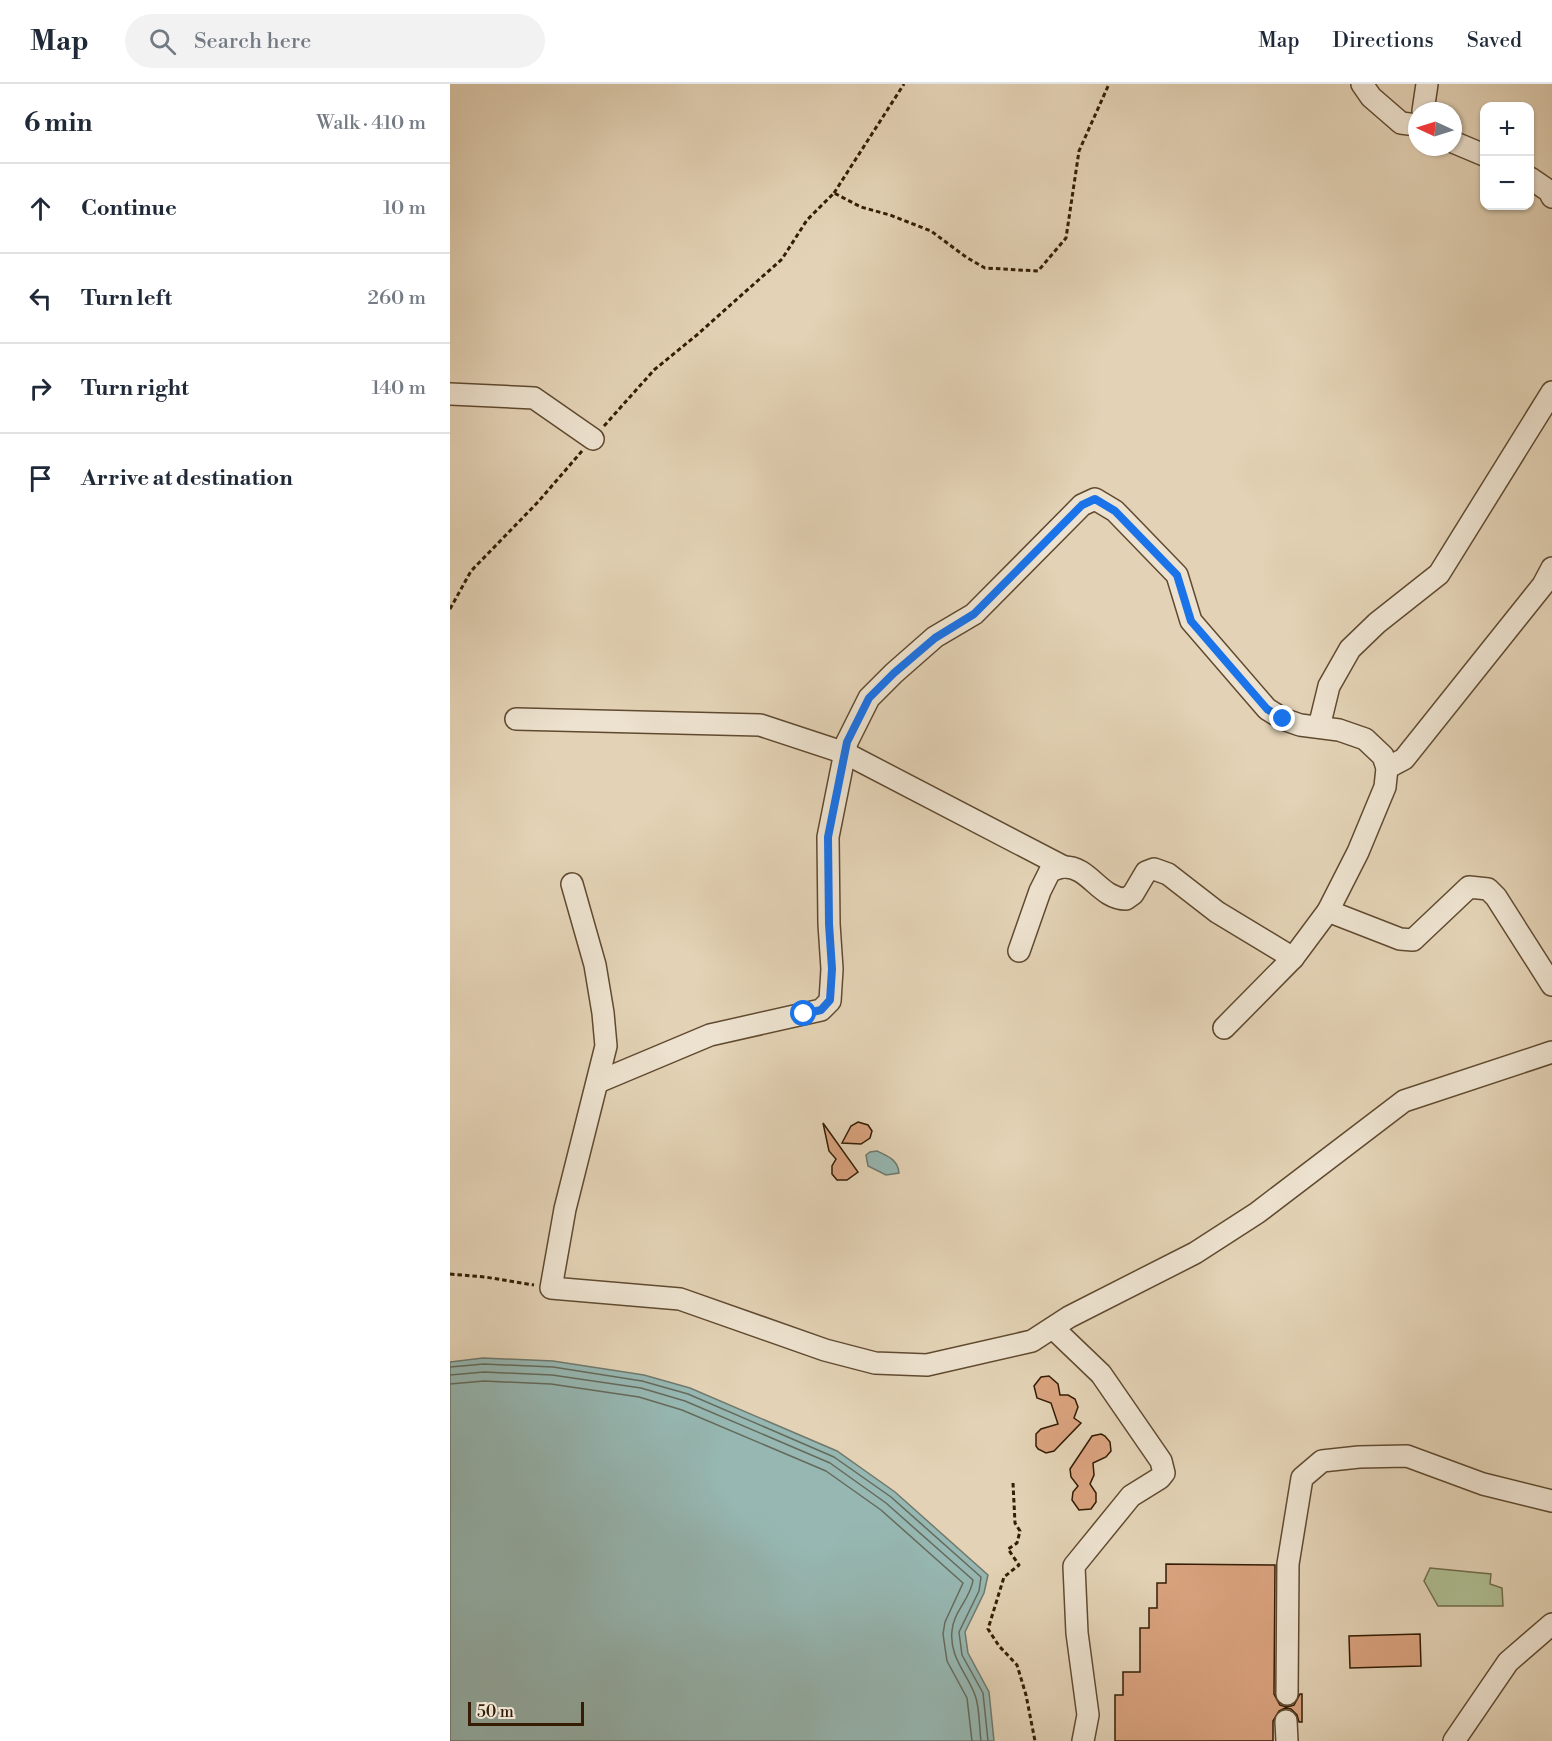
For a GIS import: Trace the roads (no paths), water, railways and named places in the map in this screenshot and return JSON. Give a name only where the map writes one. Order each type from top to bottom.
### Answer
[{"type":"street","points":[[1362,84],[1371,97],[1401,123],[1408,124]]},
{"type":"street","points":[[1424,102],[1427,84]]},
{"type":"street","points":[[1462,146],[1480,153]]},
{"type":"street","points":[[1534,181],[1549,191],[1552,197]]},
{"type":"street","points":[[1318,727],[1329,686],[1350,649],[1377,623],[1439,574],[1552,392]]},
{"type":"street","points":[[450,394],[534,398],[593,439]]},
{"type":"street","points":[[598,1082],[710,1035],[821,1010],[830,1000],[832,969],[828,837],[847,742],[869,698],[935,638],[974,614],[1082,505],[1095,499],[1115,511],[1177,575],[1191,621],[1267,709],[1283,719],[1300,725],[1339,730],[1365,738],[1391,761]]},
{"type":"street","points":[[1224,1028],[1293,958],[1328,911],[1358,852],[1381,798],[1391,761],[1543,585],[1552,568]]},
{"type":"street","points":[[516,719],[760,725],[845,753],[1064,867],[1078,871],[1105,893],[1120,899],[1126,899],[1133,894],[1146,872],[1154,869],[1160,870],[1217,912],[1293,958]]},
{"type":"street","points":[[1019,951],[1040,891],[1050,871],[1064,867]]},
{"type":"street","points":[[572,884],[595,965],[606,1046],[565,1209],[551,1288],[680,1299],[825,1350],[875,1363],[927,1365],[1032,1341],[1069,1317],[1195,1253],[1257,1213],[1404,1101],[1552,1052]]},
{"type":"street","points":[[1328,911],[1400,939],[1413,940],[1469,887],[1488,889],[1496,897],[1552,985]]},
{"type":"street","points":[[1053,1328],[1101,1374],[1161,1461],[1164,1473],[1160,1478],[1131,1496],[1074,1566],[1077,1633],[1088,1715],[1083,1741]]},
{"type":"street","points":[[1287,1694],[1288,1564],[1302,1478],[1322,1461],[1359,1456],[1407,1456],[1483,1484],[1552,1501]]},
{"type":"street","points":[[1454,1741],[1497,1674],[1552,1624]]},
{"type":"water","points":[[877,1151],[894,1162],[899,1173],[886,1175],[868,1166],[866,1155]]},
{"type":"water","points":[[483,1358],[553,1361],[644,1375],[690,1388],[837,1451],[895,1492],[988,1575],[984,1593],[965,1632],[968,1653],[989,1692],[994,1741],[450,1741],[450,1362]]}]
